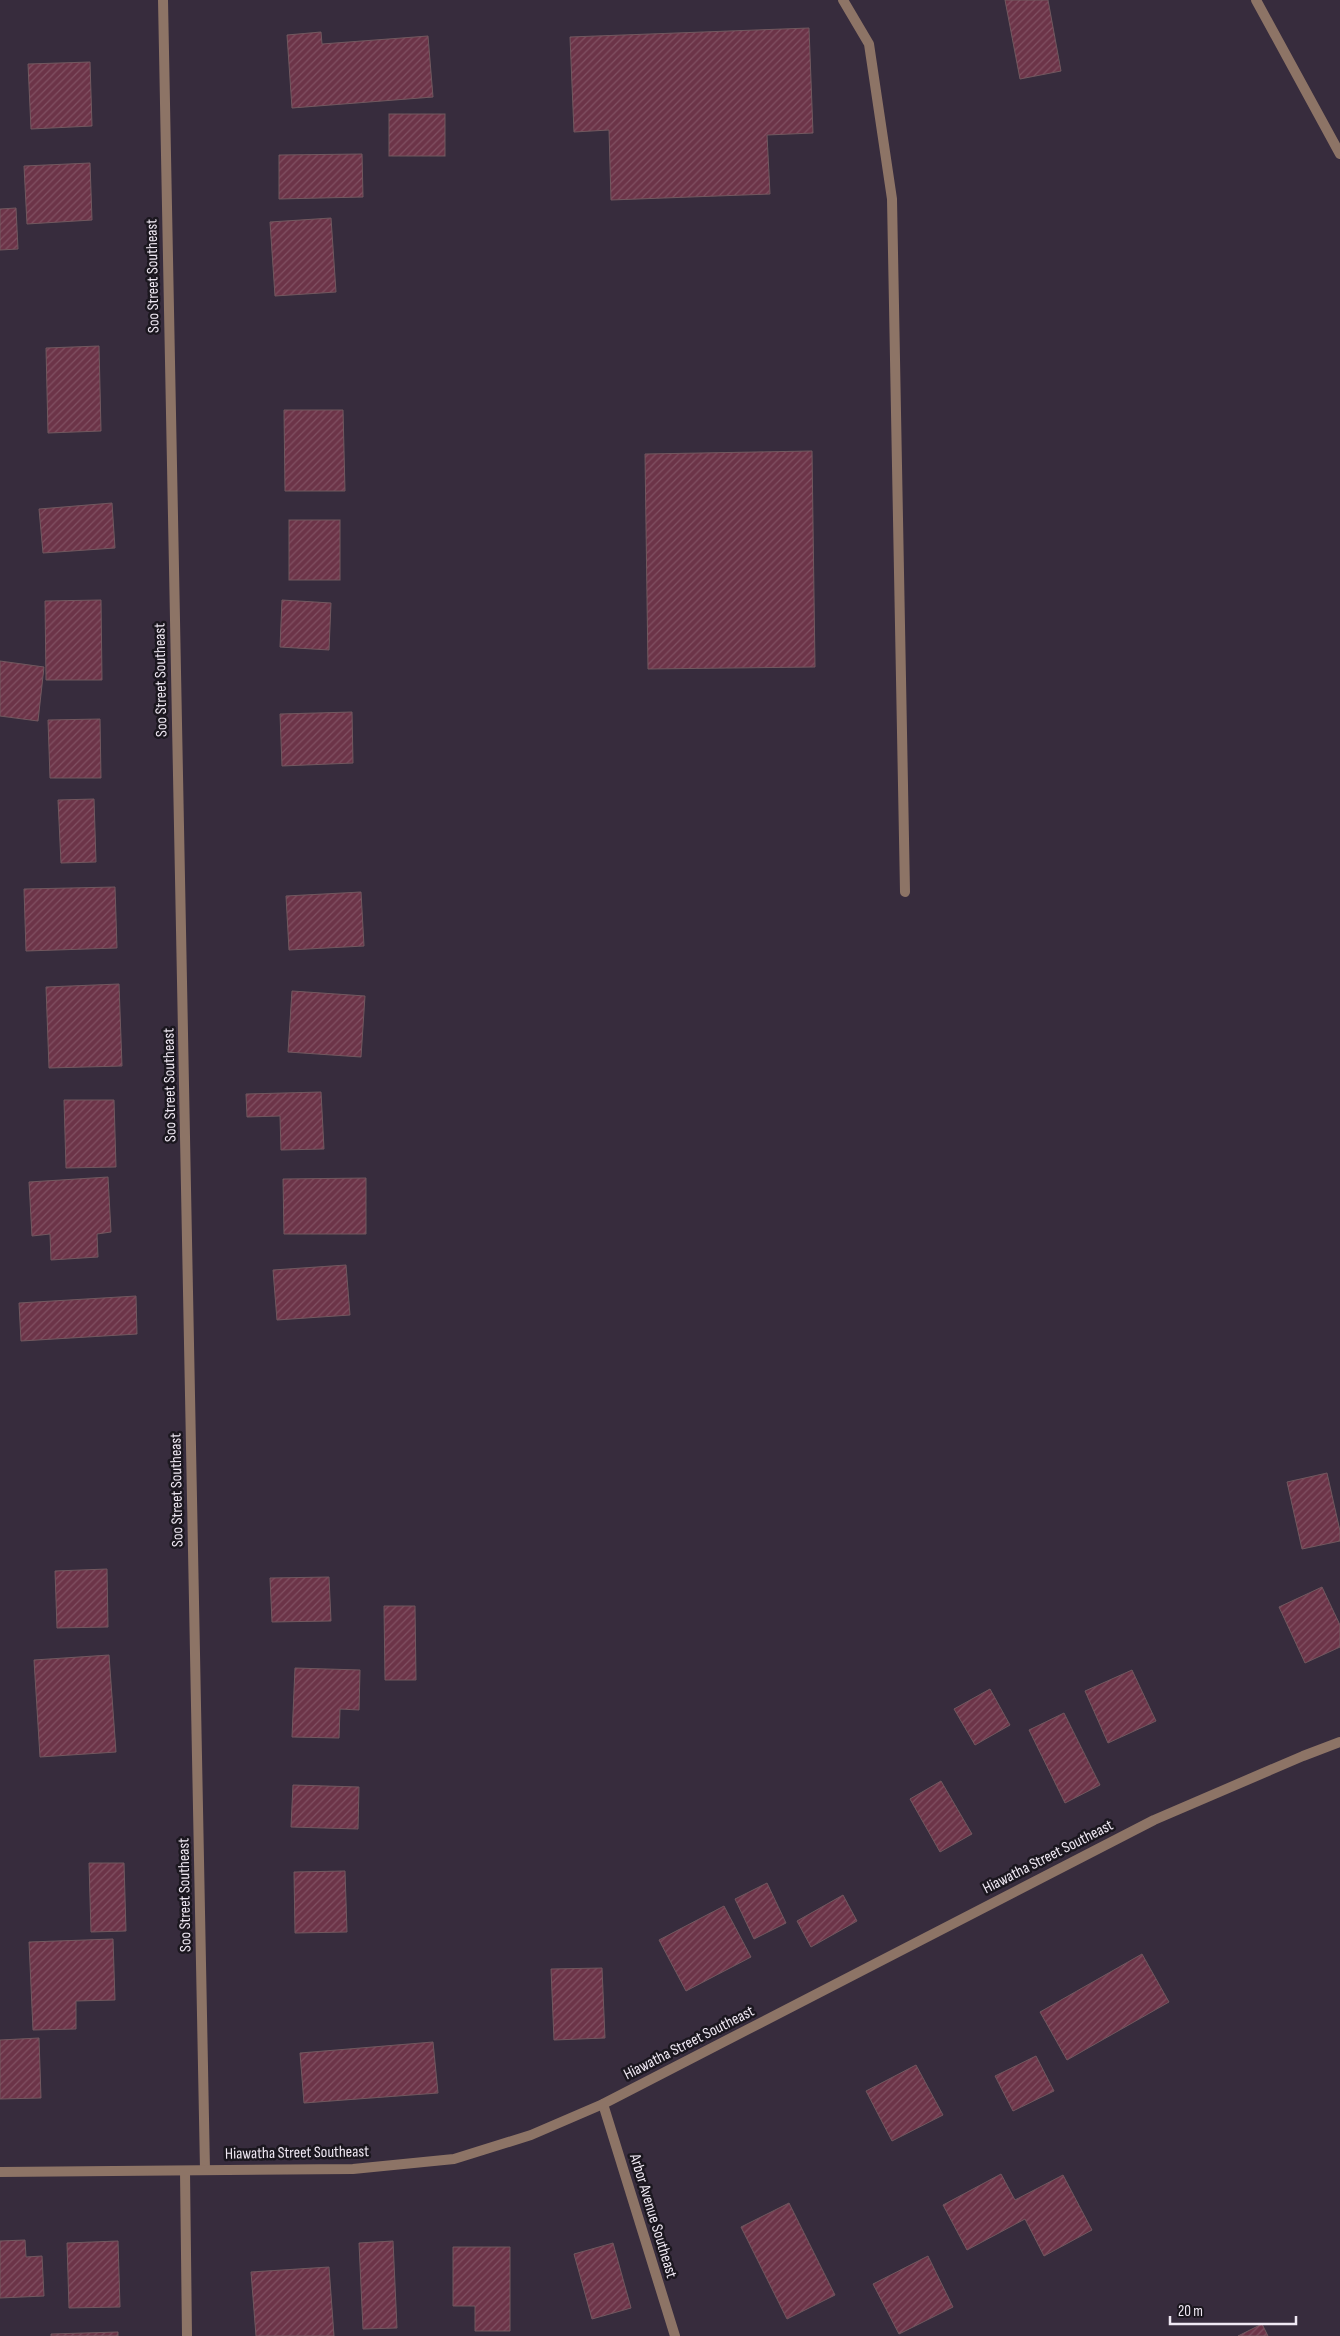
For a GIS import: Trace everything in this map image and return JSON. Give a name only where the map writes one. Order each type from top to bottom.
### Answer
[{"type":"street","name":"Soo Street Southeast","points":[[162,0],[205,2170]]},
{"type":"street","points":[[844,0],[869,44],[892,199],[905,892]]},
{"type":"street","points":[[1256,0],[1340,154]]},
{"type":"street","name":"Hiawatha Street Southeast","points":[[0,2172],[353,2169],[454,2159],[531,2135],[603,2104],[1154,1820],[1340,1742]]},
{"type":"street","name":"Arbor Avenue Southeast","points":[[603,2104],[675,2336]]},
{"type":"street","points":[[185,2170],[187,2336]]},
{"type":"building","points":[[1005,0],[1048,0],[1061,71],[1020,79]]},
{"type":"building","points":[[809,28],[813,133],[767,135],[770,194],[611,200],[609,130],[574,132],[570,37]]},
{"type":"building","points":[[321,32],[322,44],[428,36],[433,97],[292,108],[287,35]]},
{"type":"building","points":[[90,62],[92,126],[31,129],[28,64]]},
{"type":"building","points":[[389,114],[445,114],[445,156],[389,156]]},
{"type":"building","points":[[362,154],[363,197],[279,199],[279,155]]},
{"type":"building","points":[[90,163],[92,220],[27,224],[24,166]]},
{"type":"building","points":[[16,208],[18,249],[0,250],[0,209]]},
{"type":"building","points":[[331,218],[336,292],[275,296],[270,222]]},
{"type":"building","points":[[99,346],[101,431],[48,433],[46,348]]},
{"type":"building","points":[[284,410],[343,410],[345,491],[285,491]]},
{"type":"building","points":[[812,451],[815,667],[648,669],[645,454]]},
{"type":"building","points":[[112,503],[115,548],[43,553],[39,509]]},
{"type":"building","points":[[289,520],[340,520],[340,580],[289,580]]},
{"type":"building","points":[[101,600],[102,680],[46,680],[45,601]]},
{"type":"building","points":[[282,600],[331,603],[329,650],[280,647]]},
{"type":"building","points":[[0,661],[44,667],[38,721],[0,716]]},
{"type":"building","points":[[352,712],[353,763],[282,766],[280,714]]},
{"type":"building","points":[[100,719],[101,778],[50,778],[48,720]]},
{"type":"building","points":[[94,799],[96,862],[61,863],[58,800]]},
{"type":"building","points":[[115,887],[117,948],[26,951],[24,889]]},
{"type":"building","points":[[361,892],[364,946],[289,950],[286,896]]},
{"type":"building","points":[[119,984],[122,1066],[49,1068],[46,987]]},
{"type":"building","points":[[292,991],[365,996],[361,1057],[288,1052]]},
{"type":"building","points":[[321,1092],[324,1149],[281,1150],[280,1116],[247,1117],[246,1094]]},
{"type":"building","points":[[64,1100],[114,1100],[116,1167],[66,1168]]},
{"type":"building","points":[[108,1177],[111,1232],[97,1234],[98,1257],[51,1260],[50,1234],[32,1236],[29,1182]]},
{"type":"building","points":[[366,1178],[366,1234],[284,1234],[283,1179]]},
{"type":"building","points":[[346,1265],[350,1315],[277,1320],[273,1270]]},
{"type":"building","points":[[136,1296],[137,1334],[21,1341],[19,1303]]},
{"type":"building","points":[[1327,1473],[1340,1531],[1340,1541],[1302,1549],[1287,1482]]},
{"type":"building","points":[[107,1569],[108,1627],[57,1628],[55,1571]]},
{"type":"building","points":[[329,1577],[331,1621],[272,1622],[270,1578]]},
{"type":"building","points":[[1322,1587],[1340,1625],[1340,1647],[1305,1663],[1279,1607]]},
{"type":"building","points":[[384,1606],[415,1606],[416,1680],[385,1680]]},
{"type":"building","points":[[109,1655],[116,1752],[40,1757],[34,1660]]},
{"type":"building","points":[[295,1668],[360,1670],[359,1710],[340,1709],[339,1738],[292,1737]]},
{"type":"building","points":[[1132,1670],[1156,1721],[1108,1743],[1085,1691]]},
{"type":"building","points":[[990,1689],[1010,1725],[975,1745],[954,1709]]},
{"type":"building","points":[[1064,1713],[1100,1785],[1065,1803],[1029,1730]]},
{"type":"building","points":[[941,1781],[972,1834],[940,1852],[910,1799]]},
{"type":"building","points":[[293,1785],[359,1787],[358,1829],[291,1827]]},
{"type":"building","points":[[89,1863],[124,1863],[126,1931],[91,1932]]},
{"type":"building","points":[[345,1871],[347,1932],[295,1933],[294,1872]]},
{"type":"building","points":[[767,1883],[786,1923],[754,1939],[735,1899]]},
{"type":"building","points":[[843,1895],[857,1921],[811,1947],[797,1921]]},
{"type":"building","points":[[724,1906],[751,1957],[686,1991],[659,1940]]},
{"type":"building","points":[[113,1939],[115,2000],[76,2001],[76,2029],[33,2030],[29,1942]]},
{"type":"building","points":[[1142,1954],[1169,2002],[1067,2060],[1040,2012]]},
{"type":"building","points":[[602,1968],[605,2038],[554,2040],[551,1969]]},
{"type":"building","points":[[39,2038],[41,2098],[0,2099],[0,2040]]},
{"type":"building","points":[[433,2042],[438,2093],[304,2103],[300,2053]]},
{"type":"building","points":[[1036,2056],[1054,2091],[1013,2111],[995,2076]]},
{"type":"building","points":[[916,2065],[943,2115],[892,2141],[866,2091]]},
{"type":"building","points":[[1001,2174],[1015,2200],[1063,2175],[1092,2230],[1044,2256],[1025,2219],[967,2250],[943,2205]]},
{"type":"building","points":[[789,2203],[835,2295],[787,2319],[741,2227]]},
{"type":"building","points":[[25,2240],[26,2257],[42,2256],[44,2296],[0,2298],[0,2241]]},
{"type":"building","points":[[118,2241],[120,2307],[69,2308],[67,2243]]},
{"type":"building","points":[[393,2241],[397,2328],[363,2329],[359,2243]]},
{"type":"building","points":[[613,2243],[631,2308],[592,2319],[574,2254]]},
{"type":"building","points":[[453,2247],[510,2247],[510,2331],[475,2331],[475,2306],[453,2306]]},
{"type":"building","points":[[928,2256],[953,2307],[899,2334],[873,2284]]},
{"type":"building","points":[[329,2267],[334,2336],[256,2336],[251,2272]]},
{"type":"building","points":[[1262,2324],[1268,2336],[1238,2336]]},
{"type":"building","points":[[118,2332],[118,2336],[51,2336],[51,2334]]}]
